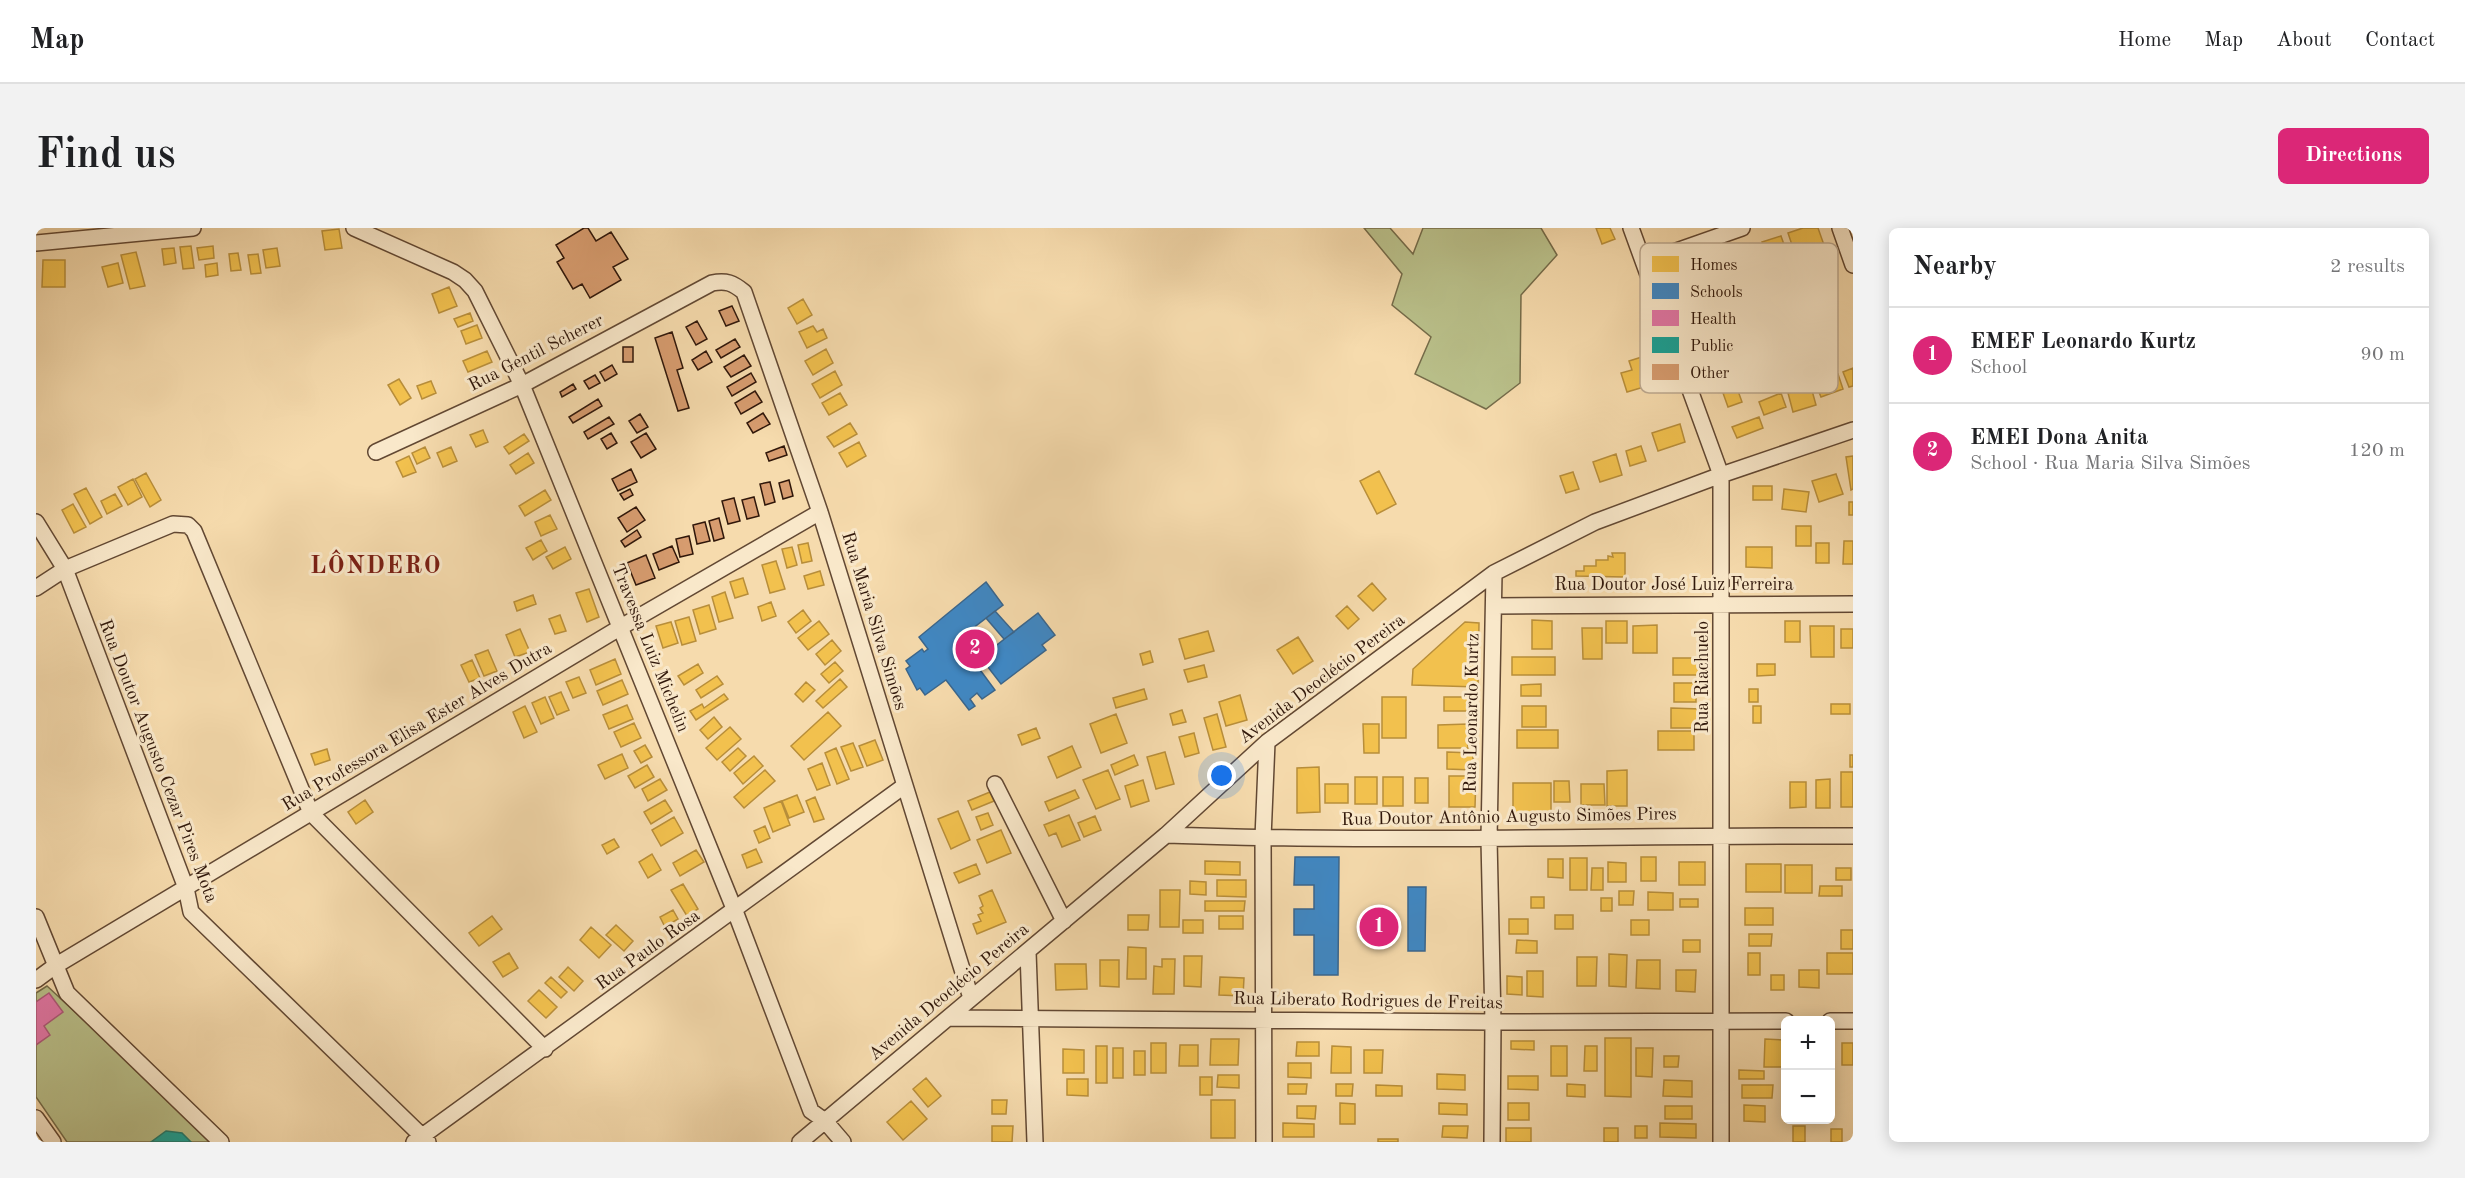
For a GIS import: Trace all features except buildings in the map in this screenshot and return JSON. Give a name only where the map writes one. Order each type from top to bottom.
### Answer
[{"type":"street","points":[[36,243],[193,228]]},
{"type":"street","name":"Travessa Luiz Michelin","points":[[354,228],[439,265],[465,280],[475,291],[522,385],[735,911],[811,1111],[825,1121],[843,1142]]},
{"type":"street","name":"Rua Riachuelo","points":[[1631,228],[1640,250]]},
{"type":"street","points":[[1699,243],[1742,228]]},
{"type":"street","points":[[1840,228],[1853,265]]},
{"type":"street","name":"Rua Maria Silva Simões","points":[[712,283],[722,281],[734,284],[744,292],[820,512],[971,998]]},
{"type":"street","name":"Rua Gentil Scherer","points":[[376,452],[522,385],[712,283]]},
{"type":"street","name":"Rua Riachuelo","points":[[1692,393],[1721,475],[1723,604],[1721,1142]]},
{"type":"street","name":"Avenida Deoclécio Pereira","points":[[800,1142],[1166,835],[1267,742],[1494,573],[1595,522],[1853,429]]},
{"type":"street","name":"Rua Professora Elisa Ester Alves Dutra","points":[[36,980],[55,966],[621,627],[820,512]]},
{"type":"street","name":"Rua Doutor Augusto Cezar Pires Mota","points":[[36,522],[65,569],[186,888],[191,912],[421,1140]]},
{"type":"street","points":[[36,588],[65,569],[173,524],[188,525],[194,531],[311,813],[545,1049]]},
{"type":"street","name":"Rua Leonardo Kurtz","points":[[1492,1142],[1493,1022],[1489,839],[1494,573]]},
{"type":"street","name":"Rua Doutor José Luiz Ferreira","points":[[1494,606],[1853,604]]},
{"type":"street","points":[[1264,1142],[1263,838],[1267,742]]},
{"type":"street","points":[[995,784],[1064,921]]},
{"type":"street","name":"Rua Paulo Rosa","points":[[421,1140],[904,786]]},
{"type":"street","name":"Rua Doutor Antônio Augusto Simões Pires","points":[[1166,835],[1489,839],[1721,835],[1853,836]]},
{"type":"street","points":[[36,917],[67,993],[221,1142]]},
{"type":"street","points":[[1028,952],[1035,1142]]},
{"type":"street","name":"Rua Liberato Rodrigues de Freitas","points":[[949,1018],[1262,1018],[1493,1022],[1781,1021]]},
{"type":"street","points":[[1835,1021],[1853,1021]]},
{"type":"street","points":[[36,1118],[53,1142]]},
{"type":"green space","points":[[1364,228],[1390,228],[1413,254],[1423,228],[1541,228],[1557,255],[1521,295],[1520,383],[1486,409],[1415,374],[1431,337],[1392,305],[1402,274]]},
{"type":"green space","points":[[47,986],[183,1111],[213,1142],[67,1142],[36,1097],[36,993]]},
{"type":"place","name":"EMEI Dona Anita","points":[[975,649]]},
{"type":"place","name":"EMEF Leonardo Kurtz","points":[[1379,927]]},
{"type":"district","name":"LÔNDERO","points":[[376,567]]}]
